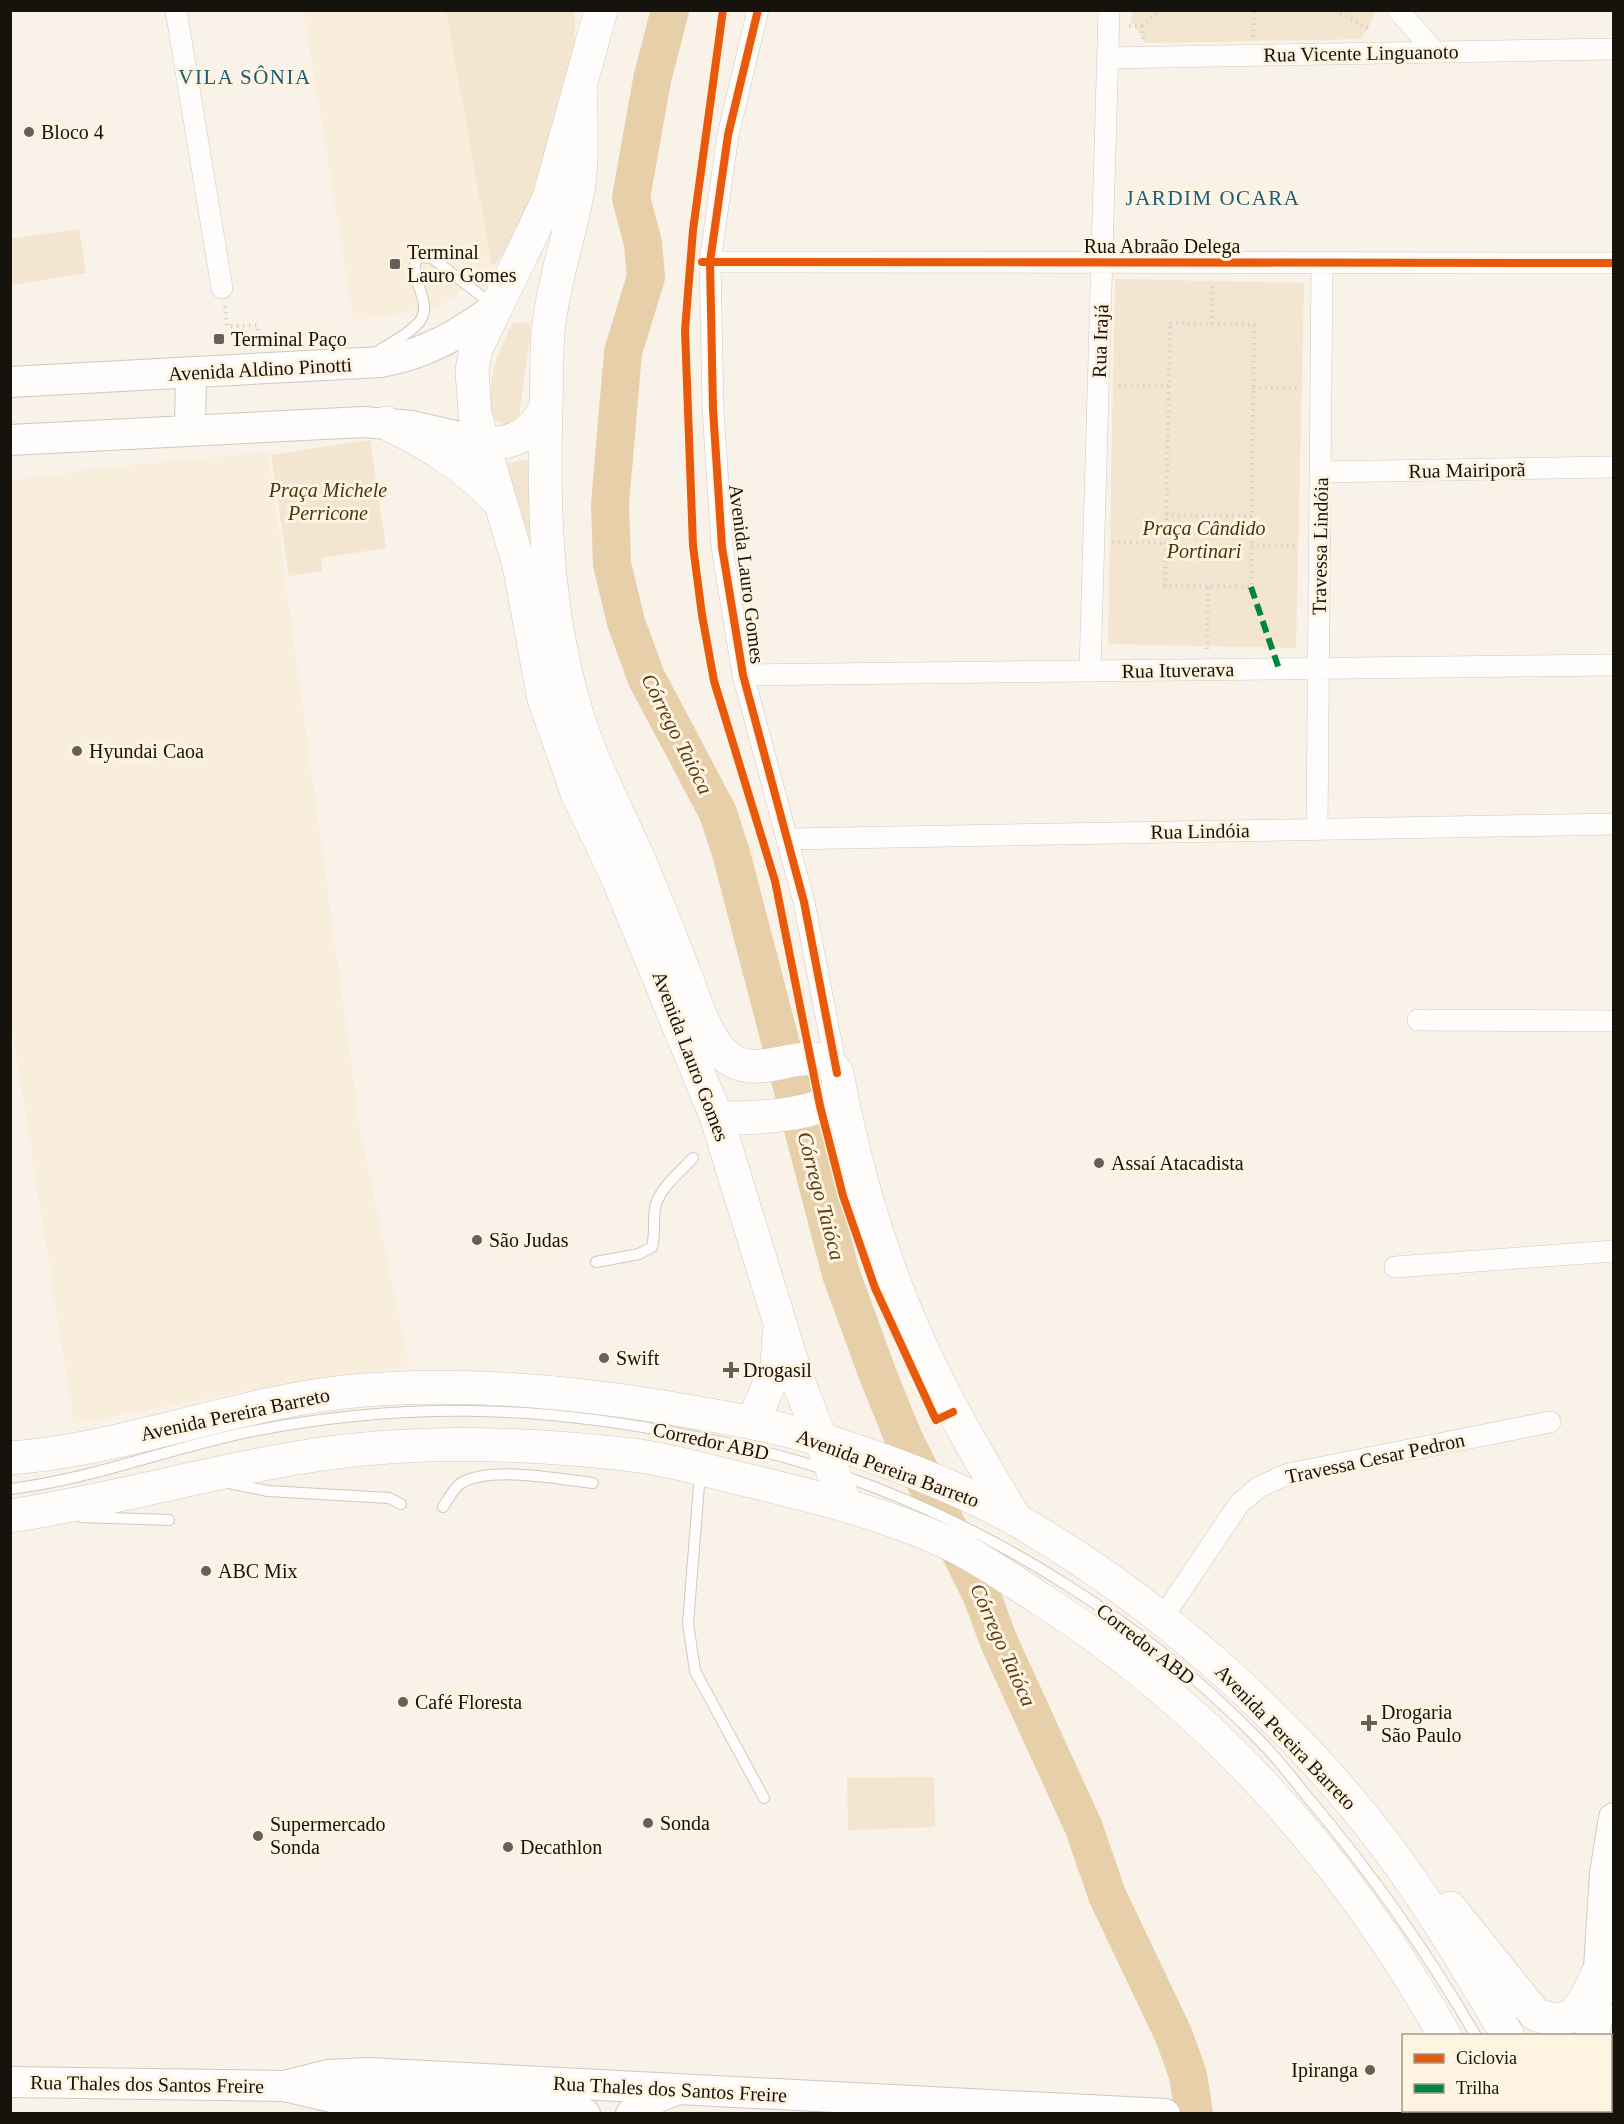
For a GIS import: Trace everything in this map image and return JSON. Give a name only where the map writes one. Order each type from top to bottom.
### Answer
[{"type":"main road","name":"Avenida Lauro Gomes","points":[[601,10],[549,198],[476,349],[472,370],[475,415],[519,566],[544,699],[558,744],[578,795],[650,953],[717,1116],[779,1323],[845,1503]]},
{"type":"main road","name":"Avenida Lauro Gomes","points":[[581,88],[578,192],[553,298],[548,335],[544,498],[549,587],[558,644],[576,712],[605,788],[633,845],[708,1031],[718,1048],[729,1060],[747,1067],[822,1069],[900,1298],[953,1412],[1016,1520]]},
{"type":"main road","points":[[496,307],[516,298],[535,303],[543,312],[548,335]]},
{"type":"main road","points":[[482,442],[505,443],[519,438],[536,426],[546,407]]},
{"type":"main road","points":[[386,423],[421,440],[456,463],[500,504]]},
{"type":"main road","points":[[717,1116],[734,1119],[771,1115],[811,1108],[831,1101],[822,1069]]},
{"type":"main road","name":"Avenida Lauro Gomes","points":[[753,1422],[777,1366],[779,1323]]},
{"type":"main road","name":"Avenida Pereira Barreto","points":[[10,1458],[79,1448],[306,1396],[428,1386],[517,1389],[568,1394],[753,1422],[820,1439],[899,1496],[947,1542],[982,1548],[1066,1615],[1145,1671],[1213,1732],[1272,1794],[1347,1885],[1417,1986],[1444,2034]]},
{"type":"main road","name":"Avenida Pereira Barreto","points":[[11,1507],[125,1495],[199,1477],[335,1452],[454,1444],[499,1444],[643,1457],[845,1503],[947,1487],[1016,1520],[1107,1579],[1214,1662],[1265,1710],[1330,1777],[1384,1844],[1438,1920],[1507,2034]]},
{"type":"main road","points":[[1384,1844],[1430,1885],[1460,1918],[1535,2014],[1550,2021],[1571,2016],[1580,2008],[1597,1975]]},
{"type":"street","points":[[176,10],[222,288]]},
{"type":"street","name":"Avenida Lauro Gomes","points":[[758,10],[728,135],[710,262],[713,409],[722,547],[743,675],[804,902],[822,993],[822,1069]]},
{"type":"street","name":"Rua Irajá","points":[[1090,671],[1109,10]]},
{"type":"street","points":[[1398,10],[1435,52]]},
{"type":"street","name":"Rua Vicente Linguanoto","points":[[1108,58],[1614,49]]},
{"type":"street","name":"Rua Abraão Delega","points":[[710,262],[1614,264]]},
{"type":"street","name":"Travessa Lindóia","points":[[1317,829],[1322,263]]},
{"type":"street","name":"Avenida Aldino Pinotti","points":[[10,382],[264,370],[361,364],[400,358],[436,346],[469,327],[496,307]]},
{"type":"street","points":[[190,430],[191,373]]},
{"type":"street","points":[[10,440],[190,430],[386,423],[412,426],[482,442]]},
{"type":"street","name":"Rua Mairiporã","points":[[1321,472],[1614,467]]},
{"type":"street","name":"Rua Ituverava","points":[[743,675],[1614,665]]},
{"type":"street","name":"Rua Lindóia","points":[[787,839],[1614,824]]},
{"type":"street","name":"Avenida Lauro Gomes","points":[[822,993],[821,1040],[817,1050],[822,1069]]},
{"type":"street","points":[[1418,1020],[1614,1021]]},
{"type":"street","points":[[1395,1267],[1614,1251]]},
{"type":"street","name":"Travessa Cesar Pedron","points":[[1161,1620],[1239,1504],[1259,1487],[1288,1474],[1550,1422]]},
{"type":"street","points":[[1596,2028],[1597,1975],[1614,1818]]},
{"type":"street","name":"Rua Thales dos Santos Freire","points":[[12,2084],[284,2086],[328,2075],[364,2096],[585,2114]]},
{"type":"street","points":[[631,2114],[658,2097],[679,2089]]},
{"type":"street","name":"Rua Thales dos Santos Freire","points":[[364,2096],[679,2089],[982,2108],[1165,2114]]},
{"type":"lane","points":[[361,364],[420,321],[424,309],[413,275],[417,257],[432,258],[496,307]]},
{"type":"lane","points":[[597,1262],[639,1254],[652,1247],[656,1233],[656,1204],[669,1184],[693,1158]]},
{"type":"lane","name":"Corredor ABD","points":[[11,1507],[72,1479],[251,1431],[383,1412],[457,1410],[521,1411],[634,1425],[755,1448],[834,1472],[899,1496]]},
{"type":"lane","points":[[700,1469],[688,1623],[695,1671],[764,1798]]},
{"type":"lane","points":[[443,1507],[459,1485],[478,1477],[526,1474],[593,1484]]},
{"type":"lane","points":[[199,1477],[268,1491],[389,1498],[401,1504]]},
{"type":"lane","points":[[11,1507],[169,1520]]},
{"type":"lane","name":"Corredor ABD","points":[[982,1548],[1110,1614],[1191,1677],[1262,1743],[1380,1887],[1428,1955],[1475,2034]]},
{"type":"lane","name":"Corredor ABD","points":[[1332,1826],[1373,1923]]},
{"type":"path","points":[[1143,26],[1159,10]]},
{"type":"path","points":[[1335,10],[1371,30]]},
{"type":"path","points":[[1212,324],[1214,263]]},
{"type":"path","points":[[222,288],[227,326],[257,325],[264,370]]},
{"type":"path","points":[[1170,323],[1212,324],[1254,325],[1251,587],[1165,586],[1170,323]]},
{"type":"path","points":[[1098,384],[1169,386]]},
{"type":"path","points":[[1253,387],[1321,388]]},
{"type":"path","points":[[1166,515],[1252,516]]},
{"type":"path","points":[[1094,542],[1166,543]]},
{"type":"path","points":[[1251,545],[1320,546]]},
{"type":"path","points":[[1207,670],[1208,587]]},
{"type":"shaded area","points":[[303,11],[446,11],[492,267],[440,307],[354,321]]},
{"type":"shaded area","points":[[268,452],[360,1127],[409,1366],[241,1392],[74,1424],[11,1022],[10,481],[100,468]]},
{"type":"green space","points":[[1132,10],[1371,10],[1375,15],[1361,39],[1146,43],[1131,22]]},
{"type":"green space","points":[[446,11],[575,11],[574,70],[542,178],[516,237],[492,267]]},
{"type":"green space","points":[[79,229],[86,273],[11,285],[11,239]]},
{"type":"green space","name":"Praça Cândido Portinari","points":[[1115,279],[1304,283],[1296,648],[1108,644]]},
{"type":"green space","points":[[529,322],[531,331],[519,416],[515,424],[501,422],[493,414],[490,400],[495,365],[513,323]]},
{"type":"green space","name":"Praça Michele Perricone","points":[[370,440],[386,548],[321,558],[322,571],[289,576],[271,455]]},
{"type":"green space","points":[[531,459],[533,573],[507,463]]},
{"type":"green space","points":[[934,1777],[935,1827],[848,1830],[847,1778]]},
{"type":"waterway","name":"Córrego Taióca","points":[[670,10],[652,80],[631,198],[643,243],[646,277],[623,352],[610,504],[612,564],[626,622],[646,677],[718,813],[731,853],[841,1274],[879,1378],[904,1439],[982,1596],[999,1642],[1084,1828],[1107,1895],[1174,2036],[1188,2075],[1194,2114]]},
{"type":"marked path","points":[[1251,587],[1279,669]]},
{"type":"cycle path","points":[[723,10],[693,230],[685,330],[693,546],[702,615],[714,681],[775,881],[820,1106],[843,1196],[875,1288],[936,1420],[953,1412]]},
{"type":"cycle path","points":[[758,10],[728,135],[710,262],[713,409],[722,547],[743,675],[804,902],[837,1073]]},
{"type":"cycle path","points":[[702,262],[1614,263]]},
{"type":"place","name":"Bloco 4","points":[[29,132]]},
{"type":"place","name":"Terminal Lauro Gomes","points":[[395,264]]},
{"type":"place","name":"Terminal Paço","points":[[219,339]]},
{"type":"place","name":"Hyundai Caoa","points":[[77,751]]},
{"type":"place","name":"Assaí Atacadista","points":[[1099,1163]]},
{"type":"place","name":"São Judas","points":[[477,1240]]},
{"type":"place","name":"Swift","points":[[604,1358]]},
{"type":"place","name":"Drogasil","points":[[731,1370]]},
{"type":"place","name":"ABC Mix","points":[[206,1571]]},
{"type":"place","name":"Café Floresta","points":[[403,1702]]},
{"type":"place","name":"Drogaria São Paulo","points":[[1369,1723]]},
{"type":"place","name":"Sonda","points":[[648,1823]]},
{"type":"place","name":"Supermercado Sonda","points":[[258,1836]]},
{"type":"place","name":"Decathlon","points":[[508,1847]]},
{"type":"place","name":"Ipiranga","points":[[1370,2070]]},
{"type":"district","name":"VILA SÔNIA","points":[[245,77]]},
{"type":"district","name":"JARDIM OCARA","points":[[1213,198]]}]
